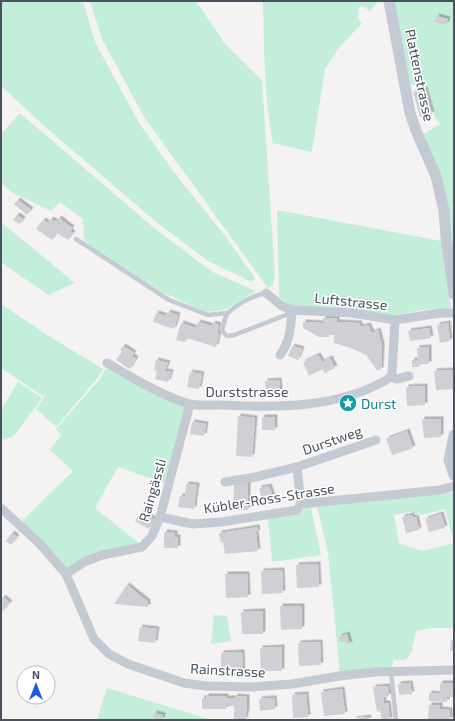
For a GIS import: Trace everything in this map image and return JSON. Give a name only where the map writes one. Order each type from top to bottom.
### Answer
[{"type":"street","name":"Plattenstrasse","points":[[389,1],[410,113],[436,176],[444,211],[446,238],[454,294]]},
{"type":"street","points":[[266,292],[282,306],[292,310],[288,341],[280,355]]},
{"type":"street","name":"Luftstrasse","points":[[292,310],[352,313],[395,320],[440,313],[454,313]]},
{"type":"street","points":[[395,320],[391,376],[396,379],[409,376]]},
{"type":"street","name":"Durststrasse","points":[[107,363],[151,388],[190,404],[263,407],[302,405],[363,392],[383,382],[391,376]]},
{"type":"street","name":"Raingässli","points":[[66,574],[84,562],[102,555],[142,547],[152,536],[160,517],[190,404]]},
{"type":"street","points":[[454,435],[449,460],[454,475]]},
{"type":"street","name":"Durstweg","points":[[225,482],[255,477],[297,467],[376,440]]},
{"type":"street","name":"Durstweg","points":[[297,467],[301,504]]},
{"type":"street","name":"Kübler-Ross-Strasse","points":[[160,517],[193,524],[222,522],[297,510],[301,504],[440,490],[454,486]]},
{"type":"street","name":"Rainstrasse","points":[[1,508],[30,534],[66,574],[90,630],[101,647],[118,660],[172,679],[196,685],[252,687],[292,684],[364,673],[454,670]]},
{"type":"lane","points":[[76,239],[169,300],[208,315],[227,313],[257,294],[266,292]]},
{"type":"lane","points":[[227,313],[222,331],[227,336],[234,335],[286,315],[292,310]]},
{"type":"lane","points":[[391,672],[396,720]]},
{"type":"green space","points":[[1,1],[83,1],[95,42],[139,123],[173,171],[226,237],[255,278],[252,282],[208,261],[155,221],[42,124],[1,86]]},
{"type":"green space","points":[[90,1],[196,1],[225,44],[262,80],[275,276],[273,285],[268,288],[144,117],[102,39]]},
{"type":"green space","points":[[263,1],[379,1],[370,11],[362,6],[359,7],[358,18],[362,23],[338,49],[325,69],[312,152],[273,143],[266,90]]},
{"type":"green space","points":[[393,1],[454,1],[454,275],[422,135],[440,124],[435,117],[428,87],[408,84]]},
{"type":"green space","points":[[20,113],[153,227],[195,259],[213,272],[256,291],[225,310],[205,312],[162,292],[94,249],[84,240],[83,219],[60,202],[51,211],[13,193],[1,183],[1,134]]},
{"type":"green space","points":[[277,210],[441,241],[451,308],[422,310],[392,316],[291,306],[279,297]]},
{"type":"green space","points":[[1,222],[75,283],[48,295],[1,262]]},
{"type":"green space","points":[[1,304],[44,333],[103,369],[99,376],[56,427],[36,409],[44,397],[1,368]]},
{"type":"green space","points":[[106,368],[148,391],[187,406],[164,483],[118,467],[95,508],[140,544],[67,570],[21,522],[73,471],[50,450],[61,435],[56,429],[100,379]]},
{"type":"green space","points":[[18,382],[42,398],[14,436],[2,440],[1,410]]},
{"type":"green space","points":[[454,492],[454,543],[454,628],[433,628],[416,631],[412,652],[410,652],[408,658],[404,660],[394,660],[391,669],[340,674],[328,553],[317,506]],"holes":[[[445,509],[454,543],[422,551],[399,543],[394,515],[410,512],[423,515]]]},
{"type":"green space","points":[[304,508],[311,508],[321,555],[272,562],[268,519],[300,513]]},
{"type":"green space","points":[[214,615],[227,616],[231,641],[211,644]]},
{"type":"green space","points":[[107,688],[212,720],[97,720]]},
{"type":"building","points":[[437,16],[448,19],[446,25],[435,22]]},
{"type":"building","points":[[425,89],[432,114],[420,117],[413,92]]},
{"type":"building","points":[[18,200],[31,210],[27,215],[14,204]]},
{"type":"building","points":[[17,215],[23,219],[20,224],[13,220]]},
{"type":"building","points":[[59,218],[72,228],[70,231],[73,233],[68,240],[57,233],[52,240],[36,229],[43,220],[48,223],[51,219],[56,222]]},
{"type":"building","points":[[168,312],[178,315],[174,329],[153,322],[156,313],[166,316]]},
{"type":"building","points":[[323,318],[337,318],[337,322],[359,323],[361,327],[368,325],[372,333],[378,330],[382,346],[381,370],[377,370],[366,355],[351,348],[334,343],[334,335],[329,335],[329,337],[319,337],[303,328],[303,322],[323,323]]},
{"type":"building","points":[[198,322],[212,326],[213,323],[219,325],[217,333],[219,334],[216,347],[186,338],[185,342],[176,340],[181,323],[196,328]]},
{"type":"building","points":[[448,323],[450,341],[440,343],[437,325]]},
{"type":"building","points":[[429,328],[431,338],[410,341],[408,331]]},
{"type":"building","points":[[123,346],[134,353],[132,356],[136,359],[130,369],[116,360],[122,352],[120,350]]},
{"type":"building","points":[[292,346],[302,349],[298,360],[288,356]]},
{"type":"building","points":[[429,347],[429,364],[419,364],[419,367],[412,367],[412,360],[418,360],[417,348]]},
{"type":"building","points":[[318,355],[322,362],[330,358],[335,368],[324,373],[323,369],[309,376],[303,362]]},
{"type":"building","points":[[156,360],[168,363],[165,371],[171,372],[168,382],[155,379],[157,371],[154,370]]},
{"type":"building","points":[[452,370],[453,389],[436,390],[434,371]]},
{"type":"building","points":[[190,372],[202,374],[199,389],[187,387]]},
{"type":"building","points":[[279,380],[280,392],[266,393],[265,381]]},
{"type":"building","points":[[425,386],[425,405],[407,406],[406,387]]},
{"type":"building","points":[[238,416],[255,418],[252,457],[236,456]]},
{"type":"building","points":[[262,417],[275,417],[275,430],[262,430]]},
{"type":"building","points":[[422,419],[441,419],[441,437],[424,438]]},
{"type":"building","points":[[192,422],[206,424],[204,436],[190,434]]},
{"type":"building","points":[[407,431],[413,448],[392,455],[386,439]]},
{"type":"building","points":[[248,482],[248,510],[233,510],[234,485]]},
{"type":"building","points":[[186,484],[197,485],[194,509],[178,507],[180,496],[185,496]]},
{"type":"building","points":[[269,486],[273,497],[262,500],[259,488]]},
{"type":"building","points":[[141,512],[155,520],[149,529],[135,521]]},
{"type":"building","points":[[441,514],[445,528],[429,532],[425,519]]},
{"type":"building","points":[[412,515],[413,518],[416,517],[419,530],[406,533],[402,517]]},
{"type":"building","points":[[257,527],[258,532],[256,532],[258,551],[225,554],[223,542],[221,543],[219,533]]},
{"type":"building","points":[[164,532],[175,533],[175,537],[178,537],[178,548],[164,548]]},
{"type":"building","points":[[12,533],[17,537],[11,545],[6,541]]},
{"type":"building","points":[[318,564],[319,587],[297,588],[296,565]]},
{"type":"building","points":[[282,570],[283,593],[262,594],[261,571]]},
{"type":"building","points":[[225,574],[247,574],[248,597],[226,598]]},
{"type":"building","points":[[127,585],[148,602],[148,607],[114,604]]},
{"type":"building","points":[[3,597],[10,603],[3,611],[1,610],[1,600]]},
{"type":"building","points":[[280,606],[302,606],[302,629],[281,630]]},
{"type":"building","points":[[263,611],[263,634],[242,634],[241,612]]},
{"type":"building","points":[[140,627],[157,629],[155,643],[138,641]]},
{"type":"building","points":[[347,634],[350,644],[346,645],[345,641],[340,642],[339,637]]},
{"type":"building","points":[[451,640],[454,640],[454,651],[450,651]]},
{"type":"building","points":[[320,642],[321,665],[299,666],[298,643]]},
{"type":"building","points":[[282,647],[282,671],[261,671],[260,648]]},
{"type":"building","points":[[242,652],[243,676],[221,676],[221,653]]},
{"type":"building","points":[[410,683],[412,694],[399,695],[398,684]]},
{"type":"building","points":[[440,683],[454,683],[454,697],[447,697],[447,702],[429,701],[429,693],[440,694]]},
{"type":"building","points":[[388,686],[389,696],[383,697],[384,703],[388,703],[390,720],[382,720],[380,711],[377,712],[373,687]]},
{"type":"building","points":[[342,689],[345,714],[324,716],[321,692]]},
{"type":"building","points":[[306,694],[308,717],[293,718],[292,695]]},
{"type":"building","points":[[206,696],[226,696],[226,698],[235,698],[235,696],[247,697],[247,711],[245,720],[234,720],[234,706],[226,705],[226,709],[202,709],[202,698],[206,698]]},
{"type":"building","points":[[274,698],[275,709],[260,711],[259,699]]},
{"type":"building","points":[[429,705],[440,705],[440,709],[450,710],[450,720],[428,720]]},
{"type":"building","points":[[154,713],[163,715],[162,720],[153,720]]},
{"type":"building","points":[[369,717],[369,720],[354,720],[354,719]]},
{"type":"place","name":"Durst","points":[[348,403]]}]
